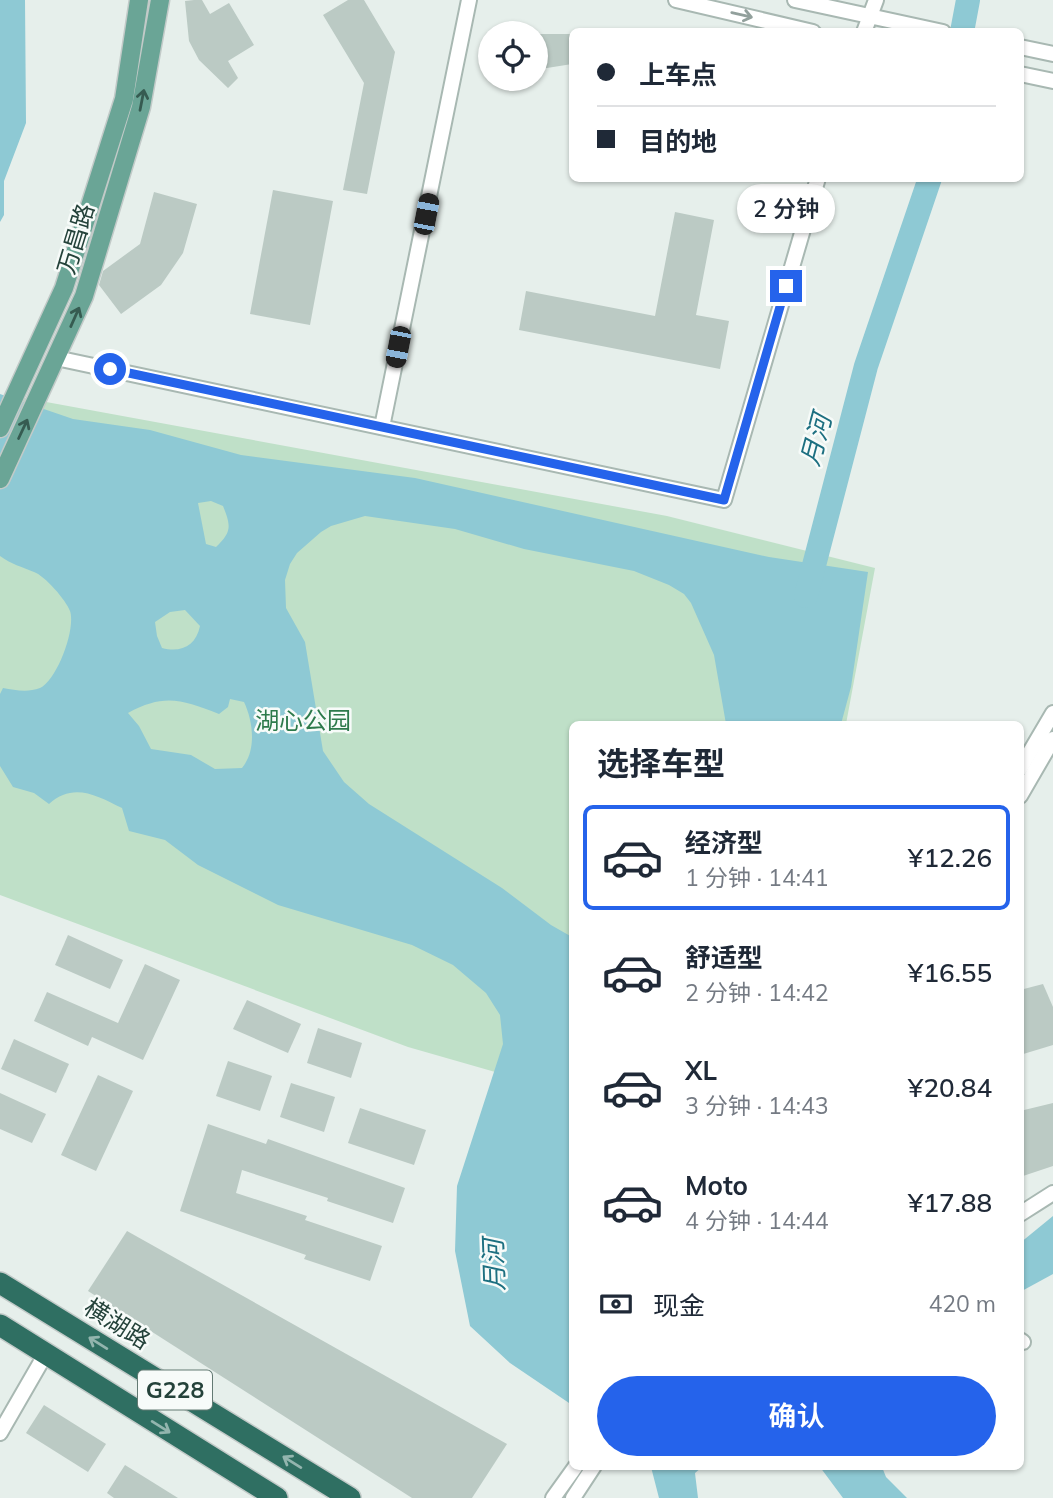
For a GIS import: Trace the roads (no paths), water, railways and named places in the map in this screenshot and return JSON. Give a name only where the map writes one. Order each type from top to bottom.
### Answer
[{"type":"highway","name":"横湖路","points":[[0,1283],[350,1498]]},
{"type":"highway","name":"G228","points":[[0,1325],[277,1498]]},
{"type":"main road","name":"万昌路","points":[[0,428],[64,288],[124,99],[139,0]]},
{"type":"main road","name":"万昌路","points":[[0,479],[84,296],[141,107],[160,0]]},
{"type":"street","points":[[382,427],[469,0]]},
{"type":"street","points":[[676,0],[796,28]]},
{"type":"street","points":[[795,0],[924,28]]},
{"type":"street","points":[[865,28],[876,0]]},
{"type":"street","points":[[1024,48],[1053,54]]},
{"type":"street","points":[[1024,75],[1053,81]]},
{"type":"street","points":[[56,358],[724,500],[817,182]]},
{"type":"street","points":[[1024,762],[1053,713]]},
{"type":"street","points":[[1024,789],[1053,739]]},
{"type":"street","points":[[1024,1211],[1053,1193]]},
{"type":"street","points":[[0,1433],[45,1355]]},
{"type":"street","points":[[553,1498],[573,1470]]},
{"type":"street","points":[[573,1498],[591,1470]]},
{"type":"water","points":[[0,0],[25,0],[26,123],[4,181],[4,215],[0,222]]},
{"type":"water","points":[[0,394],[73,419],[150,430],[241,455],[415,478],[769,557],[868,572],[851,687],[842,721],[725,721],[714,655],[691,603],[684,594],[669,585],[634,571],[524,549],[455,529],[365,516],[331,526],[321,532],[297,553],[290,564],[285,580],[286,608],[305,642],[323,751],[344,782],[369,804],[502,888],[569,935],[569,1403],[510,1363],[470,1326],[455,1251],[457,1186],[503,1044],[500,1015],[486,993],[453,965],[412,945],[278,905],[198,865],[165,840],[129,831],[122,808],[94,795],[76,792],[58,797],[49,804],[34,793],[13,787],[0,766],[0,694],[3,688],[30,690],[40,688],[46,683],[64,653],[71,619],[64,601],[44,578],[0,556]],"holes":[[[211,501],[223,506],[229,524],[227,533],[216,547],[206,544],[198,503]],[[185,610],[200,626],[195,639],[181,649],[162,648],[155,622],[170,612]],[[230,699],[244,702],[250,718],[252,744],[242,768],[215,769],[191,755],[151,749],[139,726],[128,713],[153,703],[174,701],[219,714],[228,707]]]},
{"type":"water","points":[[1053,1216],[1053,1274],[1024,1290],[1024,1240]]},
{"type":"water","points":[[652,1470],[698,1470],[695,1473],[698,1498],[659,1498]]},
{"type":"water","points":[[822,1470],[883,1470],[886,1477],[907,1498],[843,1498]]},
{"type":"waterway","name":"月河","points":[[963,28],[968,0]]},
{"type":"waterway","name":"月河","points":[[806,596],[866,366],[929,182]]},
{"type":"park label","name":"湖心公园","points":[[303,721]]}]
